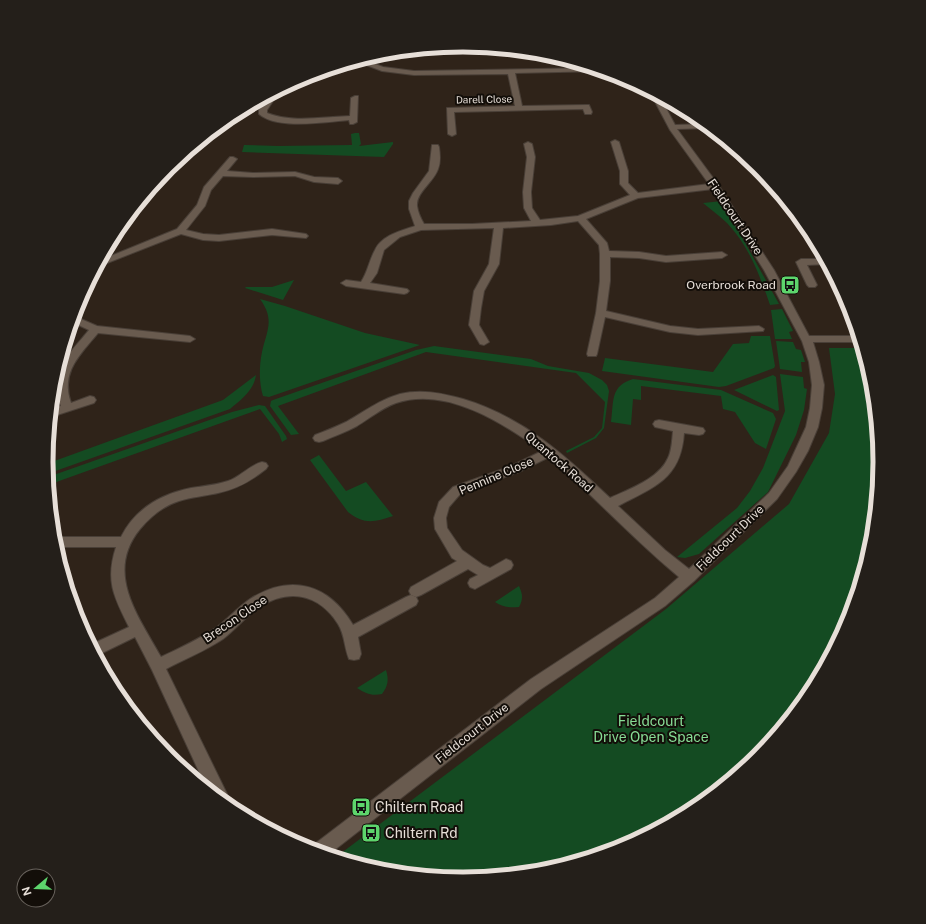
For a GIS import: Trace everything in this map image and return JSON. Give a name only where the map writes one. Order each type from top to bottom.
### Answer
[{"type":"street","points":[[369,63],[382,68],[414,73],[583,70]]},
{"type":"street","name":"Darell Close","points":[[511,72],[519,109]]},
{"type":"street","points":[[269,101],[263,110],[263,114],[278,120],[294,122],[353,120],[355,98]]},
{"type":"street","name":"Fieldcourt Drive","points":[[324,847],[536,684],[660,602],[689,577],[773,496],[792,469],[802,451],[812,428],[818,386],[814,362],[806,339],[770,270],[715,186],[673,127],[660,102]]},
{"type":"street","name":"Darell Close","points":[[452,134],[450,110],[586,107],[588,112]]},
{"type":"street","points":[[673,127],[698,126]]},
{"type":"street","points":[[615,142],[624,171],[624,184],[636,196]]},
{"type":"street","points":[[528,144],[531,157],[527,192],[528,208],[538,223]]},
{"type":"street","points":[[420,227],[413,205],[414,198],[418,190],[433,173],[436,161],[435,147]]},
{"type":"street","points":[[106,260],[180,231],[201,206],[207,189],[233,159]]},
{"type":"street","points":[[220,173],[253,175],[295,174],[314,179],[338,181]]},
{"type":"street","points":[[364,285],[372,272],[383,245],[397,235],[420,227],[499,226],[580,218],[636,196],[715,186]]},
{"type":"street","points":[[580,218],[604,245],[605,254],[605,281],[601,313],[592,354]]},
{"type":"street","points":[[484,342],[474,325],[476,308],[479,291],[494,264],[499,226]]},
{"type":"street","points":[[180,231],[203,237],[219,238],[272,232],[303,236]]},
{"type":"street","points":[[605,254],[639,255],[666,259],[722,255]]},
{"type":"street","points":[[812,285],[801,262],[821,262]]},
{"type":"street","points":[[346,283],[404,290]]},
{"type":"street","points":[[601,313],[670,329],[698,332],[759,329]]},
{"type":"street","points":[[78,321],[95,329],[190,339]]},
{"type":"street","points":[[63,375],[95,329]]},
{"type":"street","points":[[806,339],[854,339]]},
{"type":"street","points":[[60,387],[67,408]]},
{"type":"street","name":"Quantock Road","points":[[319,438],[351,424],[388,402],[400,398],[432,396],[459,401],[482,408],[525,432],[570,468],[651,547],[689,577]]},
{"type":"street","points":[[57,411],[90,400]]},
{"type":"street","points":[[659,424],[699,430]]},
{"type":"street","points":[[608,505],[657,479],[665,472],[672,463],[677,452],[679,427]]},
{"type":"street","name":"Pennine Close","points":[[491,574],[478,569],[457,554],[442,529],[440,518],[443,505],[457,490],[515,469],[549,452]]},
{"type":"street","points":[[212,786],[158,666],[122,597],[117,579],[119,556],[124,542],[132,528],[156,506],[177,496],[228,486],[244,480],[262,466]]},
{"type":"street","points":[[61,541],[124,542]]},
{"type":"street","points":[[350,634],[468,562]]},
{"type":"street","points":[[475,583],[506,565]]},
{"type":"street","name":"Brecon Close","points":[[158,666],[222,631],[255,603],[268,596],[284,591],[297,590],[310,592],[323,598],[332,606],[350,634],[354,654]]},
{"type":"street","points":[[98,649],[138,629]]},
{"type":"green space","points":[[359,133],[361,144],[359,146],[393,142],[393,144],[384,157],[242,152],[244,145],[352,145],[351,134]]},
{"type":"green space","points":[[722,201],[779,304],[770,305],[753,262],[742,241],[724,220],[703,203]]},
{"type":"green space","points":[[294,280],[283,300],[245,288],[272,287]]},
{"type":"green space","points":[[260,299],[365,333],[420,345],[269,397],[263,396],[260,380],[260,363],[268,331],[269,319],[265,306]]},
{"type":"green space","points":[[782,309],[793,331],[789,332],[792,339],[775,339],[771,310]]},
{"type":"green space","points":[[751,336],[770,336],[775,366],[774,368],[726,386],[719,387],[602,371],[605,358],[713,372],[733,344],[749,343]]},
{"type":"green space","points":[[776,341],[793,342],[796,349],[801,350],[805,362],[801,362],[802,372],[780,369]]},
{"type":"green space","points":[[434,346],[531,359],[548,366],[589,373],[602,380],[607,385],[609,391],[604,428],[596,438],[567,453],[566,451],[594,437],[602,428],[605,402],[576,373],[426,352],[278,406],[299,434],[291,435],[270,406],[271,401],[273,400],[416,350]]},
{"type":"green space","name":"Fieldcourt Drive Open Space","points":[[829,348],[857,348],[865,382],[872,435],[872,489],[865,542],[851,594],[831,643],[804,690],[788,712],[753,752],[713,787],[668,817],[620,841],[569,858],[517,868],[463,872],[436,871],[383,864],[341,853],[666,609],[789,504],[829,433],[835,394]]},
{"type":"green space","points":[[780,374],[803,377],[804,388],[807,389],[804,410],[796,435],[768,492],[699,554],[685,558],[677,557],[737,508],[750,491],[763,468],[785,411]]},
{"type":"green space","points":[[256,375],[250,390],[230,409],[53,472],[53,461],[223,400]]},
{"type":"green space","points":[[773,375],[776,377],[779,410],[777,411],[734,390]]},
{"type":"green space","points":[[633,379],[721,390],[773,413],[776,419],[766,449],[755,443],[735,412],[723,409],[721,396],[641,386],[641,400],[633,399],[631,425],[611,422],[614,395],[620,386]]},
{"type":"green space","points":[[259,405],[265,406],[287,439],[282,442],[279,434],[260,409],[54,483],[53,475],[232,412]]},
{"type":"green space","points":[[319,455],[346,491],[366,482],[393,516],[381,520],[365,521],[348,512],[310,460]]},
{"type":"green space","points":[[519,586],[522,597],[519,607],[506,607],[495,602]]},
{"type":"green space","points":[[386,670],[387,683],[382,694],[369,694],[357,688]]},
{"type":"place","name":"Overbrook Road","points":[[790,285]]},
{"type":"place","name":"Chiltern Road","points":[[361,807]]},
{"type":"place","name":"Chiltern Rd","points":[[371,833]]}]
